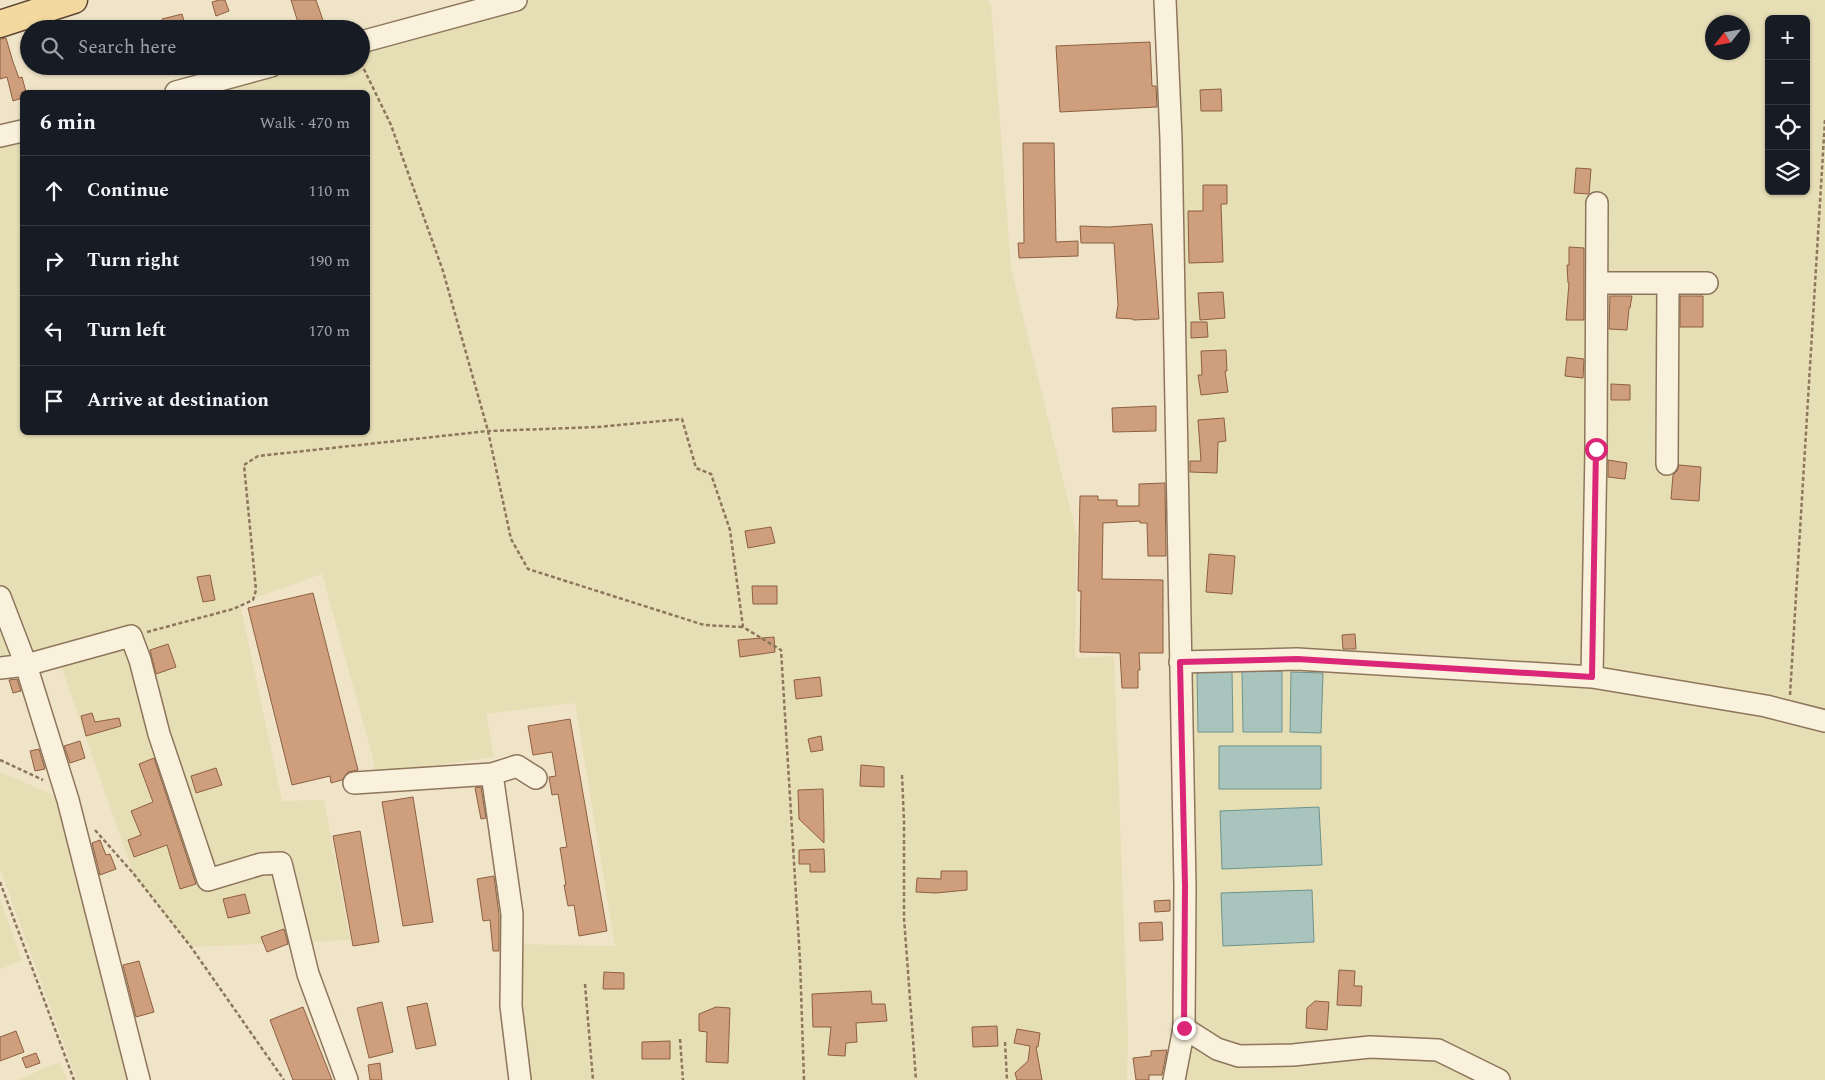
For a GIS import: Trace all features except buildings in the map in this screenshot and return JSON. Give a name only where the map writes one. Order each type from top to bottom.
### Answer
[{"type":"main road","points":[[0,24],[74,0]]},
{"type":"street","points":[[370,40],[516,0]]},
{"type":"street","points":[[1165,0],[1171,149],[1185,886],[1184,1028],[1174,1080]]},
{"type":"street","points":[[183,90],[238,75]]},
{"type":"street","points":[[0,136],[20,132]]},
{"type":"street","points":[[1592,677],[1598,283],[1597,203]]},
{"type":"street","points":[[1598,283],[1707,283]]},
{"type":"street","points":[[1667,464],[1668,283]]},
{"type":"street","points":[[0,597],[26,665],[68,800],[139,1080]]},
{"type":"street","points":[[0,668],[26,665],[132,636],[159,734],[208,880],[261,864],[281,863],[308,974],[347,1080]]},
{"type":"street","points":[[1180,662],[1297,659],[1592,677],[1766,706],[1825,721]]},
{"type":"street","points":[[354,783],[492,774],[517,766],[536,778]]},
{"type":"street","points":[[492,774],[512,914],[511,1006],[520,1080]]},
{"type":"street","points":[[1184,1028],[1217,1049],[1239,1056],[1293,1055],[1370,1047],[1438,1050],[1499,1080]]},
{"type":"path","points":[[367,75],[391,125],[439,262],[488,431],[511,539],[528,568],[704,625],[743,627],[780,650],[800,960],[804,1080]]},
{"type":"path","points":[[1789,712],[1825,120]]},
{"type":"path","points":[[132,636],[233,609],[253,600],[256,590],[244,465],[258,456],[488,431],[598,427],[682,419],[696,468],[711,474],[730,530],[743,627]]},
{"type":"path","points":[[0,760],[44,780]]},
{"type":"path","points":[[902,775],[904,918],[916,1080]]},
{"type":"path","points":[[94,829],[133,873],[191,946],[284,1080]]},
{"type":"path","points":[[0,882],[74,1080]]},
{"type":"path","points":[[585,984],[593,1080]]},
{"type":"path","points":[[680,1039],[683,1080]]},
{"type":"path","points":[[1005,1042],[1007,1080]]},
{"type":"shaded area","points":[[516,0],[986,0],[991,4],[1011,268],[1077,536],[1075,658],[1114,656],[1128,1038],[1127,1080],[520,1080],[512,944],[615,946],[575,703],[486,714],[494,757],[375,774],[373,758],[322,574],[240,603],[282,801],[324,800],[350,940],[191,947],[133,873],[57,654],[0,667],[0,137],[20,132],[20,435],[370,435],[370,90],[183,90],[238,75],[370,75],[370,40]]},
{"type":"shaded area","points":[[1163,0],[1825,0],[1825,1080],[1174,1080],[1184,1028]]},
{"type":"shaded area","points":[[0,772],[61,798],[133,1080],[77,1080],[0,869]]},
{"type":"shaded area","points":[[0,899],[22,961],[0,969]]},
{"type":"shaded area","points":[[60,1062],[67,1080],[17,1080]]},
{"type":"water","points":[[1232,671],[1233,732],[1198,732],[1197,672]]},
{"type":"water","points":[[1242,671],[1282,671],[1282,732],[1243,732]]},
{"type":"water","points":[[1291,672],[1323,673],[1321,733],[1290,732]]},
{"type":"water","points":[[1219,746],[1321,746],[1321,789],[1219,789]]},
{"type":"water","points":[[1319,807],[1322,865],[1222,869],[1220,811]]},
{"type":"water","points":[[1312,890],[1314,942],[1223,946],[1221,893]]},
{"type":"route","points":[[1184,1028],[1185,886],[1180,662],[1297,659],[1592,677],[1596,449]]}]
